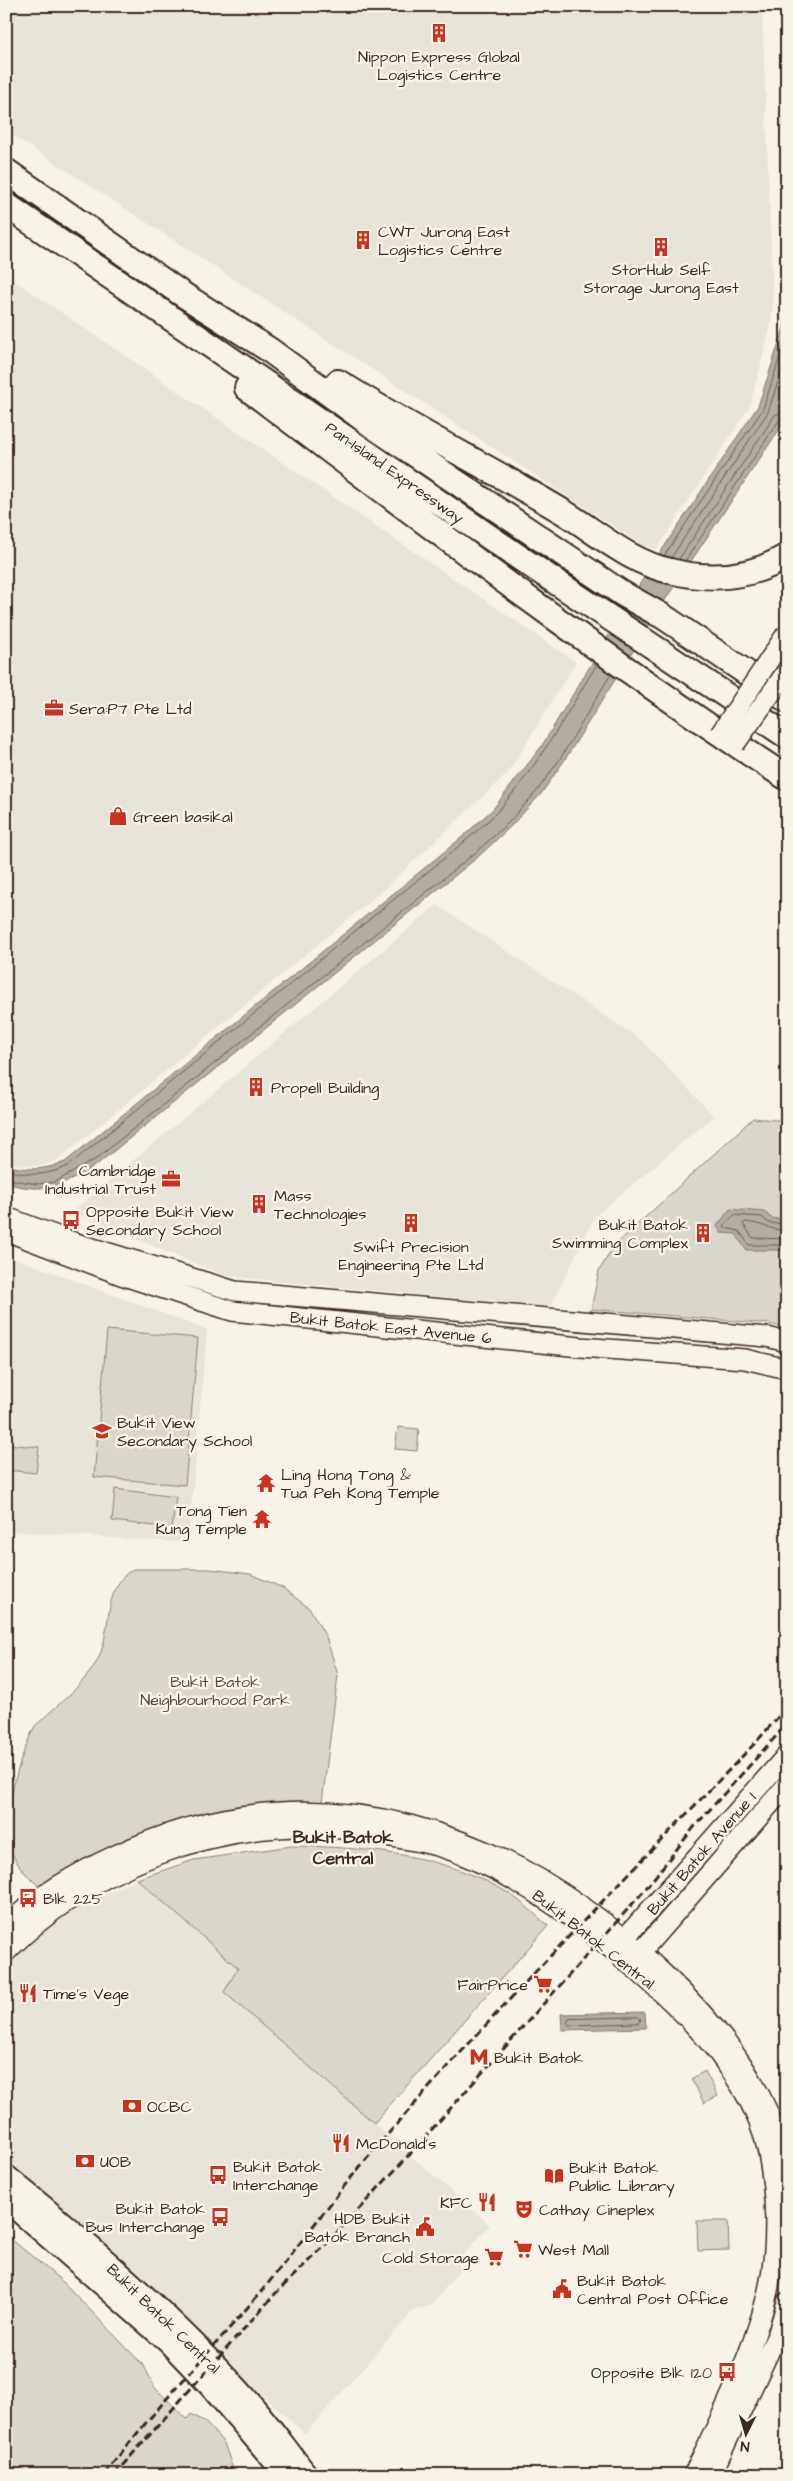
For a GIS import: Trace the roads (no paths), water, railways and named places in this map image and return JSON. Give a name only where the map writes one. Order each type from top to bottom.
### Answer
[{"type":"highway","name":"Pan-Island Expressway","points":[[6,171],[179,292],[268,349],[373,426],[623,594],[664,617],[787,700]]},
{"type":"highway","name":"Pan-Island Expressway","points":[[6,205],[512,553],[787,736]]},
{"type":"highway","points":[[92,263],[206,358],[434,530],[728,739],[787,778]]},
{"type":"highway","points":[[268,349],[298,356],[383,410],[566,513],[639,560],[668,571],[700,577],[743,575],[776,563],[787,556]]},
{"type":"main road","points":[[728,739],[787,633]]},
{"type":"main road","points":[[728,739],[787,671]]},
{"type":"main road","name":"Bukit Batok East Avenue 6","points":[[6,1217],[57,1236],[235,1291],[767,1337],[787,1342]]},
{"type":"main road","name":"Bukit Batok East Avenue 6","points":[[6,1232],[121,1275],[232,1310],[580,1347],[745,1359],[787,1369]]},
{"type":"main road","name":"Bukit Batok Avenue 1","points":[[619,1944],[787,1755]]},
{"type":"main road","name":"Bukit Batok Avenue 1","points":[[636,1958],[787,1786]]},
{"type":"main road","name":"Bukit Batok Central","points":[[6,1927],[54,1889],[96,1864],[176,1829],[215,1819],[264,1813],[324,1812],[390,1820],[443,1834],[515,1864],[560,1890],[619,1944],[699,2008],[722,2035],[739,2060],[765,2107],[776,2133],[787,2173]]},
{"type":"main road","name":"Bukit Batok Central","points":[[6,1952],[26,1932],[68,1900],[109,1876],[204,1839],[286,1827],[332,1828],[424,1842],[454,1852],[498,1871],[619,1944]]},
{"type":"main road","name":"Bukit Batok Central","points":[[636,1958],[700,2032],[731,2072],[754,2113],[767,2148],[772,2177],[774,2228],[770,2280],[761,2318],[692,2475]]},
{"type":"main road","name":"Bukit Batok Central","points":[[6,2176],[93,2250],[215,2365],[242,2393],[307,2475]]},
{"type":"main road","name":"Bukit Batok Central","points":[[6,2200],[168,2342],[209,2385],[286,2475]]},
{"type":"main road","points":[[711,2475],[778,2333],[787,2302]]},
{"type":"water","points":[[781,6],[787,6],[787,418],[669,594],[564,761],[541,794],[478,857],[99,1163],[76,1177],[55,1186],[33,1188],[6,1183],[6,1165],[36,1169],[65,1162],[461,838],[493,809],[541,747],[644,577],[758,406],[784,328],[786,304]]},
{"type":"water","points":[[730,1209],[765,1212],[771,1218],[787,1220],[787,1250],[746,1250],[736,1234],[721,1233],[717,1226]]},
{"type":"water","points":[[645,2012],[646,2028],[562,2030],[561,2014]]},
{"type":"railway","points":[[104,2475],[143,2427],[265,2287],[350,2178],[458,2055],[606,1897],[757,1741],[787,1707]]},
{"type":"railway","points":[[114,2475],[275,2294],[331,2239],[409,2155],[643,1892],[695,1826],[787,1724]]},
{"type":"place","name":"Nippon Express Global Logistics Centre","points":[[439,33]]},
{"type":"place","name":"CWT Jurong East Logistics Centre","points":[[363,240]]},
{"type":"place","name":"StorHub Self Storage Jurong East","points":[[661,247]]},
{"type":"place","name":"Sera:P7 Pte Ltd","points":[[54,708]]},
{"type":"place","name":"Green basikal","points":[[118,816]]},
{"type":"place","name":"Propell Building","points":[[256,1087]]},
{"type":"place","name":"Cambridge Industrial Trust","points":[[171,1179]]},
{"type":"place","name":"Mass Technologies","points":[[259,1204]]},
{"type":"place","name":"Opposite Bukit View Secondary School","points":[[71,1220]]},
{"type":"place","name":"Swift Precision Engineering Pte Ltd","points":[[411,1223]]},
{"type":"place","name":"Bukit Batok Swimming Complex","points":[[703,1233]]},
{"type":"place","name":"Bukit View Secondary School","points":[[102,1431]]},
{"type":"place","name":"Ling Hong Tong & Tua Peh Kong Temple","points":[[266,1483]]},
{"type":"place","name":"Tong Tien Kung Temple","points":[[262,1519]]},
{"type":"place","name":"Blk 225","points":[[28,1898]]},
{"type":"place","name":"FairPrice","points":[[543,1984]]},
{"type":"place","name":"Time's Vege","points":[[28,1993]]},
{"type":"place","name":"Bukit Batok","points":[[479,2057]]},
{"type":"place","name":"OCBC","points":[[132,2106]]},
{"type":"place","name":"McDonald's","points":[[341,2143]]},
{"type":"place","name":"UOB","points":[[85,2161]]},
{"type":"place","name":"Bukit Batok Interchange","points":[[218,2175]]},
{"type":"place","name":"Bukit Batok Public Library","points":[[554,2176]]},
{"type":"place","name":"KFC","points":[[487,2202]]},
{"type":"place","name":"Cathay Cineplex","points":[[524,2209]]},
{"type":"place","name":"Bukit Batok Bus Interchange","points":[[220,2217]]},
{"type":"place","name":"HDB Bukit Batok Branch","points":[[425,2227]]},
{"type":"place","name":"West Mall","points":[[523,2249]]},
{"type":"place","name":"Cold Storage","points":[[494,2257]]},
{"type":"place","name":"Bukit Batok Central Post Office","points":[[562,2289]]},
{"type":"place","name":"Opposite Blk 120","points":[[727,2372]]},
{"type":"district","name":"Bukit Batok Central","points":[[343,1847]]},
{"type":"park label","name":"Bukit Batok Neighbourhood Park","points":[[215,1690]]}]
